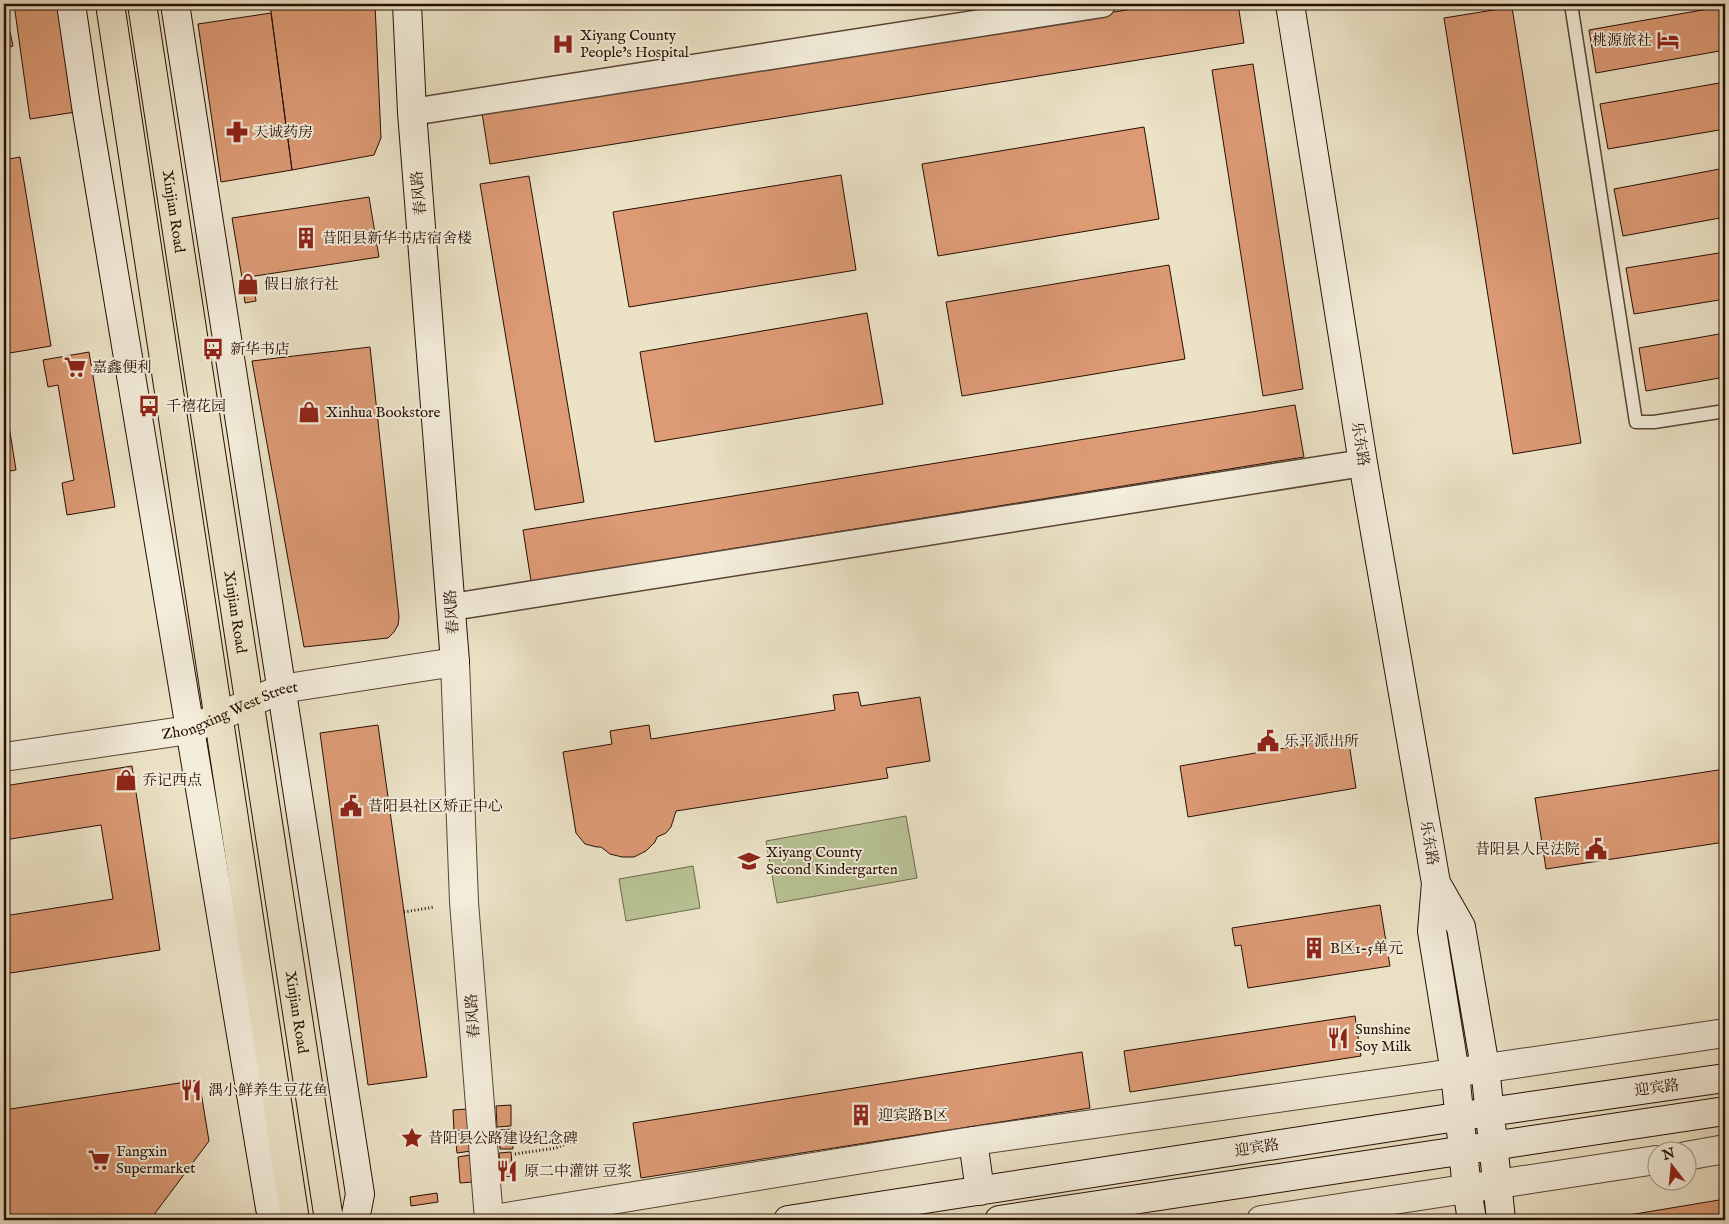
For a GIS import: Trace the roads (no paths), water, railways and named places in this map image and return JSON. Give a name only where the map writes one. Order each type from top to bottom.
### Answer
[{"type":"main road","points":[[71,4],[189,730],[270,1208],[275,1220]]},
{"type":"main road","points":[[110,4],[295,1220]]},
{"type":"main road","name":"Xinjian Road","points":[[142,4],[329,1220]]},
{"type":"main road","points":[[174,4],[360,1194],[355,1220]]},
{"type":"main road","name":"春风路","points":[[407,4],[412,112],[456,662],[464,902],[489,1220]]},
{"type":"main road","name":"乐东路","points":[[1290,4],[1363,462],[1436,883],[1432,931],[1455,1073],[1472,1220]]},
{"type":"main road","name":"Zhongxing West Street","points":[[4,757],[189,730],[281,688],[456,662]]},
{"type":"main road","name":"乐东路","points":[[1436,883],[1461,927],[1486,1067],[1496,1185],[1501,1220]]},
{"type":"main road","points":[[489,1220],[973,1140],[1455,1073],[1725,1033]]},
{"type":"main road","name":"迎宾路","points":[[788,1220],[980,1192],[1459,1116],[1725,1078]]},
{"type":"main road","points":[[999,1220],[1725,1111]]},
{"type":"main road","points":[[973,1140],[980,1192]]},
{"type":"main road","points":[[1696,1154],[1725,1150]]},
{"type":"main road","points":[[1261,1220],[1646,1162]]},
{"type":"street","points":[[412,112],[1102,4]]},
{"type":"street","points":[[452,607],[1363,462]]},
{"type":"lane","points":[[1571,4],[1636,422],[1654,422],[1725,411]]},
{"type":"place","name":"桃源旅社","points":[[1668,40]]},
{"type":"place","name":"Xiyang County People's Hospital","points":[[563,44]]},
{"type":"place","name":"天诚药房","points":[[237,132]]},
{"type":"place","name":"昔阳县新华书店宿舍楼","points":[[306,238]]},
{"type":"place","name":"假日旅行社","points":[[248,284]]},
{"type":"place","name":"新华书店","points":[[213,349]]},
{"type":"place","name":"嘉鑫便利","points":[[75,367]]},
{"type":"place","name":"千禧花园","points":[[149,406]]},
{"type":"place","name":"Xinhua Bookstore","points":[[309,412]]},
{"type":"place","name":"乐平派出所","points":[[1268,741]]},
{"type":"place","name":"乔记西点","points":[[126,780]]},
{"type":"place","name":"昔阳县社区矫正中心","points":[[351,806]]},
{"type":"place","name":"昔阳县人民法院","points":[[1596,849]]},
{"type":"place","name":"Xiyang County Second Kindergarten","points":[[749,861]]},
{"type":"place","name":"B区1-5单元","points":[[1314,948]]},
{"type":"place","name":"Sunshine Soy Milk","points":[[1338,1038]]},
{"type":"place","name":"湡小鲜养生豆花鱼","points":[[191,1090]]},
{"type":"place","name":"迎宾路B区","points":[[861,1115]]},
{"type":"place","name":"昔阳县公路建设纪念碑","points":[[412,1138]]},
{"type":"place","name":"Fangxin Supermarket","points":[[99,1160]]},
{"type":"place","name":"原二中灌饼 豆浆","points":[[507,1171]]}]
